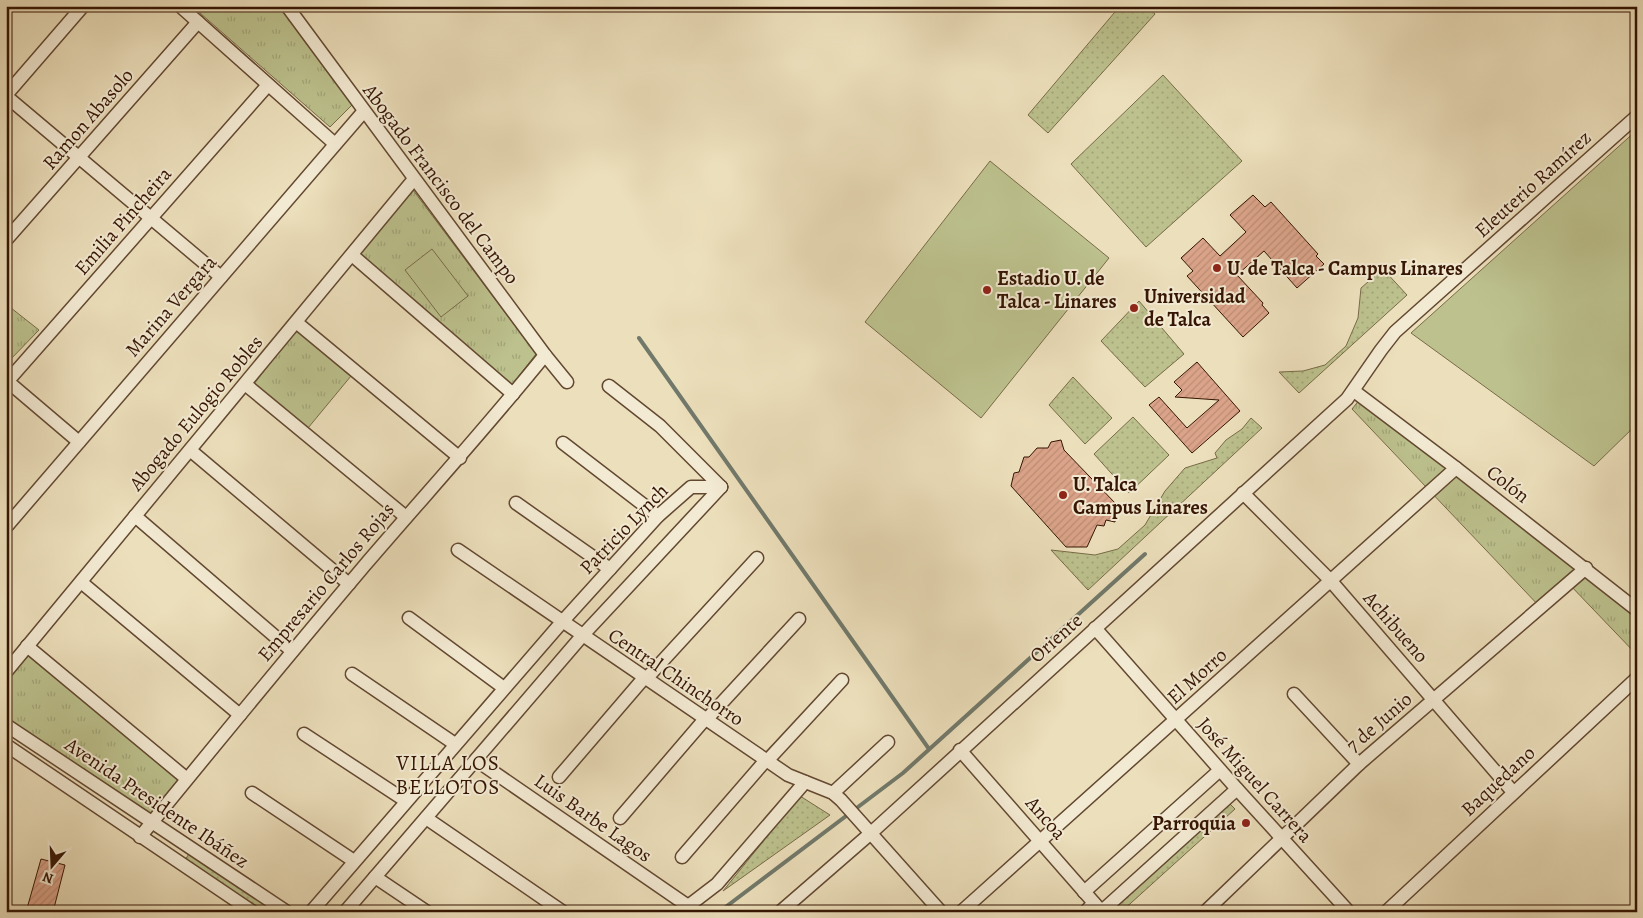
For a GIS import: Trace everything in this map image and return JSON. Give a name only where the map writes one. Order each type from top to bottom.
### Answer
[{"type":"street","points":[[83,6],[6,95],[221,277]]},
{"type":"street","points":[[180,6],[335,144]]},
{"type":"street","name":"Abogado Francisco del Campo","points":[[287,6],[545,355],[567,382]]},
{"type":"street","name":"Ramon Abasolo","points":[[6,240],[198,22]]},
{"type":"street","name":"Emilia Pincheira","points":[[7,382],[268,85]]},
{"type":"street","name":"Marina Vergara","points":[[6,526],[364,110]]},
{"type":"street","name":"Eleuterio Ramírez","points":[[1354,391],[1395,332],[1637,116]]},
{"type":"street","name":"Abogado Eulogio Robles","points":[[6,672],[414,179]]},
{"type":"street","points":[[352,254],[513,394]]},
{"type":"street","points":[[296,322],[460,458]]},
{"type":"street","name":"Empresario Carlos Rojas","points":[[140,837],[292,651],[406,517],[460,458],[545,355]]},
{"type":"street","points":[[7,382],[79,442]]},
{"type":"street","points":[[245,384],[406,517]]},
{"type":"street","points":[[609,386],[660,426],[721,487]]},
{"type":"street","name":"Colón","points":[[1354,391],[1586,568],[1637,610]]},
{"type":"street","name":"Oriente","points":[[780,912],[871,833],[1243,493],[1294,449],[1347,400],[1354,391]]},
{"type":"street","points":[[562,443],[658,516]]},
{"type":"street","points":[[190,450],[349,584]]},
{"type":"street","name":"El Morro","points":[[961,912],[1456,468]]},
{"type":"street","name":"Patricio Lynch","points":[[311,912],[504,688],[658,516],[691,487],[721,487]]},
{"type":"street","name":"Patricio Lynch","points":[[345,912],[582,636],[721,487]]},
{"type":"street","name":"Achibueno","points":[[1243,493],[1330,580],[1514,792]]},
{"type":"street","points":[[516,503],[610,570]]},
{"type":"street","points":[[135,516],[292,651]]},
{"type":"street","name":"Central Chinchorro","points":[[458,550],[792,778],[837,797],[941,912]]},
{"type":"street","points":[[559,777],[645,678],[757,558]]},
{"type":"street","name":"7 de Junio","points":[[1205,912],[1359,764],[1586,568]]},
{"type":"street","points":[[81,582],[240,715]]},
{"type":"street","points":[[409,618],[504,688]]},
{"type":"street","points":[[620,818],[706,719],[799,620]]},
{"type":"street","name":"José Miguel Carrera","points":[[1095,628],[1349,912]]},
{"type":"street","points":[[28,646],[187,779]]},
{"type":"street","points":[[352,674],[455,744]]},
{"type":"street","name":"Baquedano","points":[[1386,912],[1637,678]]},
{"type":"street","points":[[682,857],[767,760],[842,680]]},
{"type":"street","points":[[1294,694],[1359,764]]},
{"type":"street","name":"Avenida Presidente Ibáñez","points":[[6,724],[151,823],[287,912]]},
{"type":"street","points":[[304,734],[406,801]]},
{"type":"street","points":[[837,797],[888,742]]},
{"type":"street","name":"Avenida Presidente Ibáñez","points":[[6,745],[253,912]]},
{"type":"street","name":"Ancoa","points":[[960,750],[1041,840],[1096,909]]},
{"type":"street","name":"Luis Barbe Lagos","points":[[476,760],[684,909]]},
{"type":"street","points":[[1084,892],[1220,770]]},
{"type":"street","points":[[684,909],[717,884],[804,782]]},
{"type":"street","points":[[1096,909],[1237,789]]},
{"type":"street","points":[[252,793],[354,862]]},
{"type":"street","points":[[426,818],[563,912]]},
{"type":"street","points":[[375,877],[427,912]]},
{"type":"green space","points":[[192,6],[279,6],[353,104],[330,127]]},
{"type":"green space","points":[[1120,6],[1148,6],[1155,14],[1048,133],[1028,115]]},
{"type":"green space","points":[[1163,75],[1242,161],[1146,247],[1071,164]]},
{"type":"green space","points":[[1637,130],[1637,424],[1594,466],[1411,333]]},
{"type":"green space","name":"Estadio U. de Talca - Linares","points":[[990,161],[1109,258],[981,418],[865,322]]},
{"type":"green space","points":[[413,190],[536,354],[511,386],[359,253]]},
{"type":"green space","points":[[432,249],[468,296],[441,317],[405,270]]},
{"type":"green space","points":[[1383,269],[1407,295],[1299,393],[1279,372],[1303,371],[1325,365],[1346,346],[1358,318],[1361,288]]},
{"type":"green space","points":[[1139,301],[1184,354],[1145,387],[1101,341]]},
{"type":"green space","points":[[6,304],[39,330],[8,362],[6,362]]},
{"type":"green space","points":[[296,330],[351,376],[308,428],[254,384]]},
{"type":"green space","points":[[1073,377],[1112,418],[1085,444],[1049,405]]},
{"type":"green space","points":[[1360,399],[1580,567],[1637,617],[1637,655],[1569,584],[1541,608],[1352,409]]},
{"type":"green space","points":[[1133,417],[1169,455],[1129,493],[1094,454]]},
{"type":"green space","points":[[1251,418],[1262,428],[1088,590],[1051,550],[1095,555],[1118,549],[1145,525],[1165,491],[1185,468],[1217,458],[1215,453],[1226,440],[1242,429]]},
{"type":"green space","points":[[28,654],[180,780],[150,816],[6,721],[6,681]]},
{"type":"green space","points":[[1221,795],[1235,809],[1121,912],[1107,912],[1101,906]]},
{"type":"green space","points":[[800,796],[830,815],[723,891]]},
{"type":"green space","points":[[192,849],[285,912],[261,912],[185,860]]},
{"type":"building","name":"U. de Talca - Campus Linares","points":[[1253,195],[1265,207],[1271,202],[1318,254],[1316,256],[1324,264],[1297,288],[1264,251],[1237,275],[1263,303],[1262,305],[1269,313],[1243,337],[1187,276],[1193,271],[1181,258],[1203,238],[1220,256],[1246,232],[1230,215]]},
{"type":"building","name":"Universidad de Talca","points":[[1197,362],[1240,411],[1192,453],[1149,405],[1159,397],[1187,428],[1219,400],[1175,397],[1182,390],[1174,382]]},
{"type":"building","name":"U. Talca Campus Linares","points":[[1061,440],[1064,450],[1116,504],[1115,522],[1106,520],[1104,526],[1097,525],[1087,547],[1066,547],[1011,486],[1014,473],[1019,472],[1024,457],[1029,457],[1037,448],[1048,448],[1051,442]]},
{"type":"building","points":[[41,859],[65,865],[53,912],[26,912]]},
{"type":"waterway","points":[[639,338],[929,749]]},
{"type":"waterway","points":[[719,912],[903,773],[1145,554]]},
{"type":"place","name":"U. de Talca - Campus Linares","points":[[1217,268]]},
{"type":"place","name":"Estadio U. de Talca - Linares","points":[[987,290]]},
{"type":"place","name":"Universidad de Talca","points":[[1134,308]]},
{"type":"place","name":"U. Talca Campus Linares","points":[[1063,495]]},
{"type":"place","name":"Parroquia","points":[[1246,823]]},
{"type":"district","name":"VILLA LOS BELLOTOS","points":[[448,775]]}]
